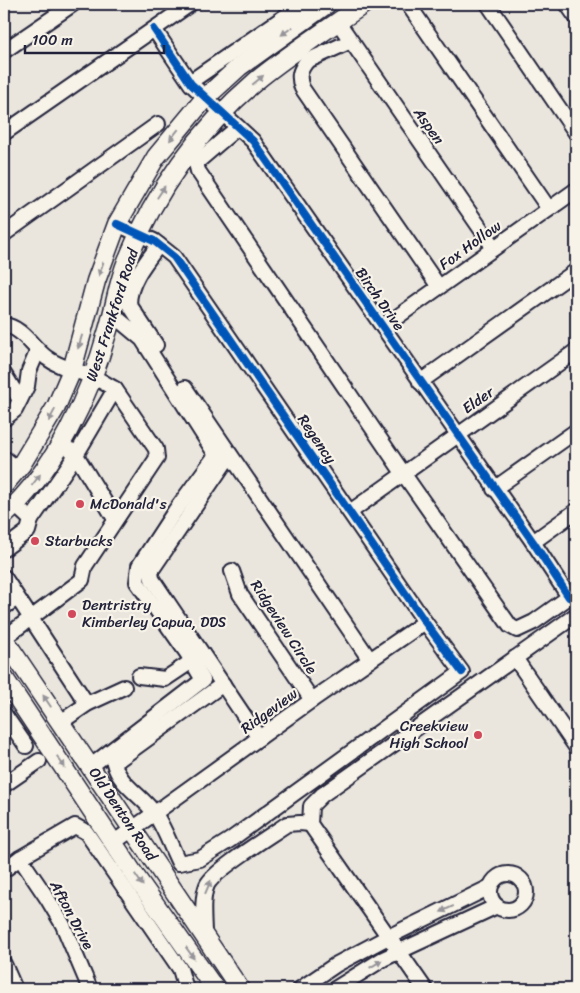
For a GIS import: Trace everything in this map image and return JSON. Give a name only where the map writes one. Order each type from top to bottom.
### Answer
[{"type":"main road","name":"West Frankford Road","points":[[4,485],[18,469],[56,407],[72,370],[96,281],[116,224],[156,157],[205,98],[239,67],[260,50],[327,4]]},
{"type":"main road","name":"West Frankford Road","points":[[9,510],[36,482],[62,441],[82,404],[112,314],[123,272],[138,235],[156,200],[185,155],[244,92],[274,67],[364,4]]},
{"type":"main road","name":"Old Denton Road","points":[[4,639],[240,989]]},
{"type":"main road","name":"Old Denton Road","points":[[4,678],[113,842],[215,989]]},
{"type":"main road","points":[[42,735],[61,722]]},
{"type":"street","points":[[4,51],[73,4]]},
{"type":"street","points":[[4,133],[190,4]]},
{"type":"street","points":[[190,82],[303,4]]},
{"type":"street","points":[[408,4],[549,210]]},
{"type":"street","points":[[488,4],[576,133]]},
{"type":"street","points":[[567,4],[576,17]]},
{"type":"street","name":"Aspen","points":[[338,22],[494,248]]},
{"type":"street","name":"Birch Drive","points":[[154,29],[190,82],[253,141],[494,488],[573,595]]},
{"type":"street","points":[[350,41],[307,61],[302,67],[298,78],[302,88],[439,287]]},
{"type":"street","points":[[4,234],[158,124]]},
{"type":"street","points":[[238,127],[196,163],[198,171],[403,474],[510,626],[517,630],[534,622],[573,595]]},
{"type":"street","name":"Fox Hollow","points":[[383,327],[576,190]]},
{"type":"street","name":"Regency","points":[[116,224],[154,241],[174,257],[425,622],[462,672],[230,840],[200,859],[179,863],[155,813]]},
{"type":"street","points":[[159,245],[133,284],[129,296],[129,304],[370,660]]},
{"type":"street","points":[[420,382],[576,271]]},
{"type":"street","points":[[91,766],[203,680],[137,582],[139,566],[175,510],[216,455],[142,339],[112,314]]},
{"type":"street","points":[[4,325],[20,333],[57,365],[92,376],[115,389],[156,449],[157,458],[85,566],[82,580],[4,639]]},
{"type":"street","points":[[4,419],[15,410],[27,386],[29,371],[38,350]]},
{"type":"street","name":"Elder","points":[[350,512],[576,351]]},
{"type":"street","points":[[4,374],[20,400]]},
{"type":"street","points":[[4,549],[28,531],[31,520],[76,455],[115,389]]},
{"type":"street","points":[[494,488],[576,430]]},
{"type":"street","points":[[62,441],[76,455],[115,519]]},
{"type":"street","points":[[230,455],[152,570],[152,579],[260,738]]},
{"type":"street","points":[[4,458],[18,469]]},
{"type":"street","points":[[9,510],[31,520]]},
{"type":"street","points":[[533,542],[576,511]]},
{"type":"street","name":"Ridgeview Circle","points":[[232,570],[240,594],[312,700]]},
{"type":"street","points":[[4,577],[87,704]]},
{"type":"street","points":[[4,607],[17,598]]},
{"type":"street","points":[[425,989],[310,824],[311,806],[322,796],[576,615]]},
{"type":"street","name":"Ridgeview","points":[[113,842],[425,622]]},
{"type":"street","points":[[515,658],[576,747]]},
{"type":"street","points":[[139,676],[165,679],[192,662]]},
{"type":"street","points":[[155,813],[123,781],[114,762],[223,684]]},
{"type":"street","points":[[61,722],[87,704],[124,687]]},
{"type":"street","points":[[4,714],[9,732],[26,746]]},
{"type":"street","points":[[4,785],[39,761]]},
{"type":"street","points":[[204,935],[204,896],[208,884],[218,872],[286,824],[310,824]]},
{"type":"street","points":[[4,870],[20,858],[75,826],[86,832],[180,969],[186,989]]},
{"type":"street","name":"Afton Drive","points":[[20,858],[63,925],[90,989]]},
{"type":"street","points":[[505,874],[519,877],[526,889],[522,902],[517,907],[510,909],[503,909],[497,906],[492,901],[490,894],[490,887],[493,881],[505,874]]},
{"type":"street","points":[[300,989],[337,964],[490,887]]},
{"type":"street","points":[[335,989],[383,959],[497,906]]},
{"type":"street","points":[[4,964],[14,989]]},
{"type":"cycle path","points":[[154,29],[191,84],[253,141],[533,542],[569,597]]},
{"type":"cycle path","points":[[117,224],[154,241],[174,257],[425,622],[462,672]]},
{"type":"place","name":"McDonald's","points":[[80,504]]},
{"type":"place","name":"Starbucks","points":[[35,541]]},
{"type":"place","name":"Dentristry Kimberley Capua, DDS","points":[[72,614]]},
{"type":"place","name":"Creekview High School","points":[[478,735]]}]
